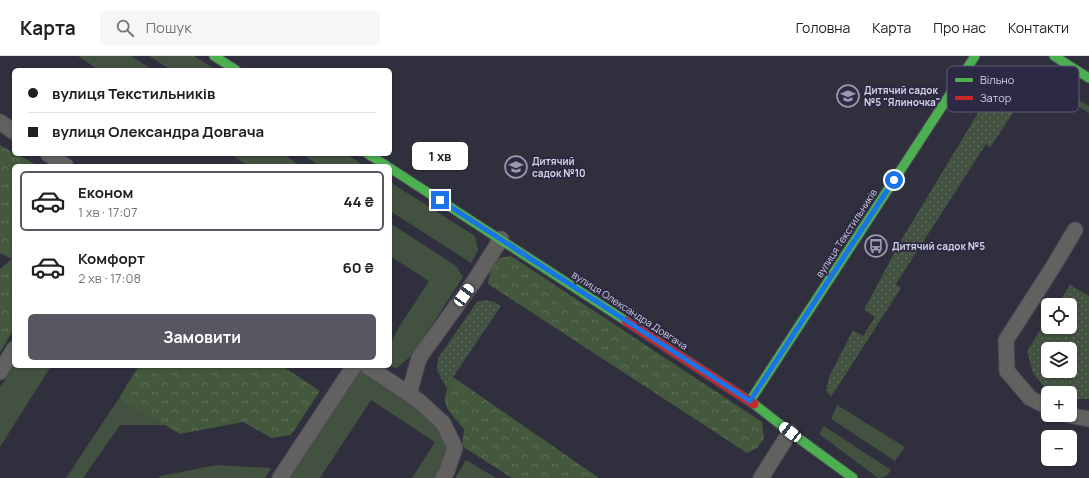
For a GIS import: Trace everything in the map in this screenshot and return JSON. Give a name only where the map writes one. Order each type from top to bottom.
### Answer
[{"type":"street","points":[[214,56],[233,68]]},
{"type":"street","name":"вулиця Текстильників","points":[[968,66],[975,56]]},
{"type":"street","points":[[1054,56],[1070,66]]},
{"type":"street","points":[[1079,72],[1089,78]]},
{"type":"street","name":"вулиця Текстильників","points":[[750,401],[947,99]]},
{"type":"street","points":[[371,156],[384,164]]},
{"type":"street","name":"вулиця Олександра Довгача","points":[[392,169],[502,239],[750,401],[853,478]]},
{"type":"lane","points":[[0,122],[12,131]]},
{"type":"lane","points":[[51,156],[63,164]]},
{"type":"lane","points":[[1041,404],[1030,398],[1007,371],[1006,340],[1075,230]]},
{"type":"lane","points":[[409,394],[419,358],[473,283],[502,239]]},
{"type":"lane","points":[[0,372],[12,352]]},
{"type":"lane","points":[[280,478],[353,368]]},
{"type":"lane","points":[[370,368],[419,401],[443,423],[455,448],[443,478]]},
{"type":"lane","points":[[1077,417],[1089,419]]},
{"type":"lane","points":[[761,478],[790,432]]},
{"type":"green space","points":[[78,56],[131,56],[150,68],[96,68]]},
{"type":"green space","points":[[149,56],[194,56],[213,68],[168,68]]},
{"type":"green space","points":[[1079,100],[1089,106],[1089,113],[1079,107]]},
{"type":"green space","points":[[979,112],[1013,112],[990,148],[986,144],[896,284],[901,288],[831,397],[826,391],[829,377],[853,330],[863,336],[875,317],[864,310],[899,244]]},
{"type":"green space","points":[[0,145],[12,152],[12,156],[20,156],[34,164],[12,164],[12,259],[0,253]]},
{"type":"green space","points":[[233,156],[286,156],[298,164],[246,164]]},
{"type":"green space","points":[[305,156],[349,156],[362,164],[317,164]]},
{"type":"green space","points":[[392,183],[475,236],[478,250],[471,263],[392,212]]},
{"type":"green space","points":[[392,224],[456,266],[463,277],[413,354],[397,368],[392,367],[392,341],[399,327],[429,281],[392,257]]},
{"type":"green space","points":[[511,256],[762,422],[764,438],[757,448],[747,453],[488,284],[490,271],[498,258]]},
{"type":"green space","points":[[12,259],[12,332],[0,352],[0,269]]},
{"type":"green space","points":[[1070,285],[1089,296],[1089,399],[1077,399],[1077,386],[1043,386],[1033,373],[1027,351],[1041,329],[1041,334],[1077,334],[1077,298],[1062,298]]},
{"type":"green space","points":[[485,300],[494,302],[501,306],[453,377],[447,389],[437,370],[438,358],[477,302]]},
{"type":"green space","points":[[13,368],[50,368],[0,447],[0,387]]},
{"type":"green space","points":[[138,368],[285,368],[320,391],[291,435],[272,438],[243,422],[180,434],[119,398]]},
{"type":"green space","points":[[358,368],[440,425],[451,449],[438,478],[412,478],[435,442],[371,400],[320,478],[285,478]]},
{"type":"green space","points":[[453,377],[599,478],[512,478],[462,446],[464,429],[449,410],[445,400],[448,386]]},
{"type":"green space","points":[[119,398],[166,425],[120,425],[83,478],[66,478]]},
{"type":"green space","points":[[837,405],[905,447],[895,461],[831,419]]},
{"type":"green space","points":[[824,426],[891,470],[886,476],[878,478],[819,434]]},
{"type":"green space","points":[[466,460],[496,478],[455,478]]},
{"type":"green space","points":[[217,465],[271,468],[265,478],[159,478],[160,476]]},
{"type":"traffic: fast","points":[[214,56],[233,68]]},
{"type":"traffic: fast","points":[[968,66],[975,56]]},
{"type":"traffic: fast","points":[[1054,56],[1070,66]]},
{"type":"traffic: fast","points":[[1079,72],[1089,78]]},
{"type":"traffic: fast","points":[[750,401],[947,99]]},
{"type":"traffic: fast","points":[[371,156],[384,164]]},
{"type":"traffic: fast","points":[[392,169],[626,321]]},
{"type":"traffic: fast","points":[[754,404],[853,478]]},
{"type":"traffic: jam","points":[[626,321],[754,404]]},
{"type":"place","name":"Дитячий садок №5 \"Ялиночка\"","points":[[848,96]]},
{"type":"place","name":"Дитячий садок №10","points":[[516,167]]},
{"type":"place","name":"Дитячий садок №5","points":[[876,246]]},
{"type":"route","points":[[440,200],[750,401],[894,180]]}]
